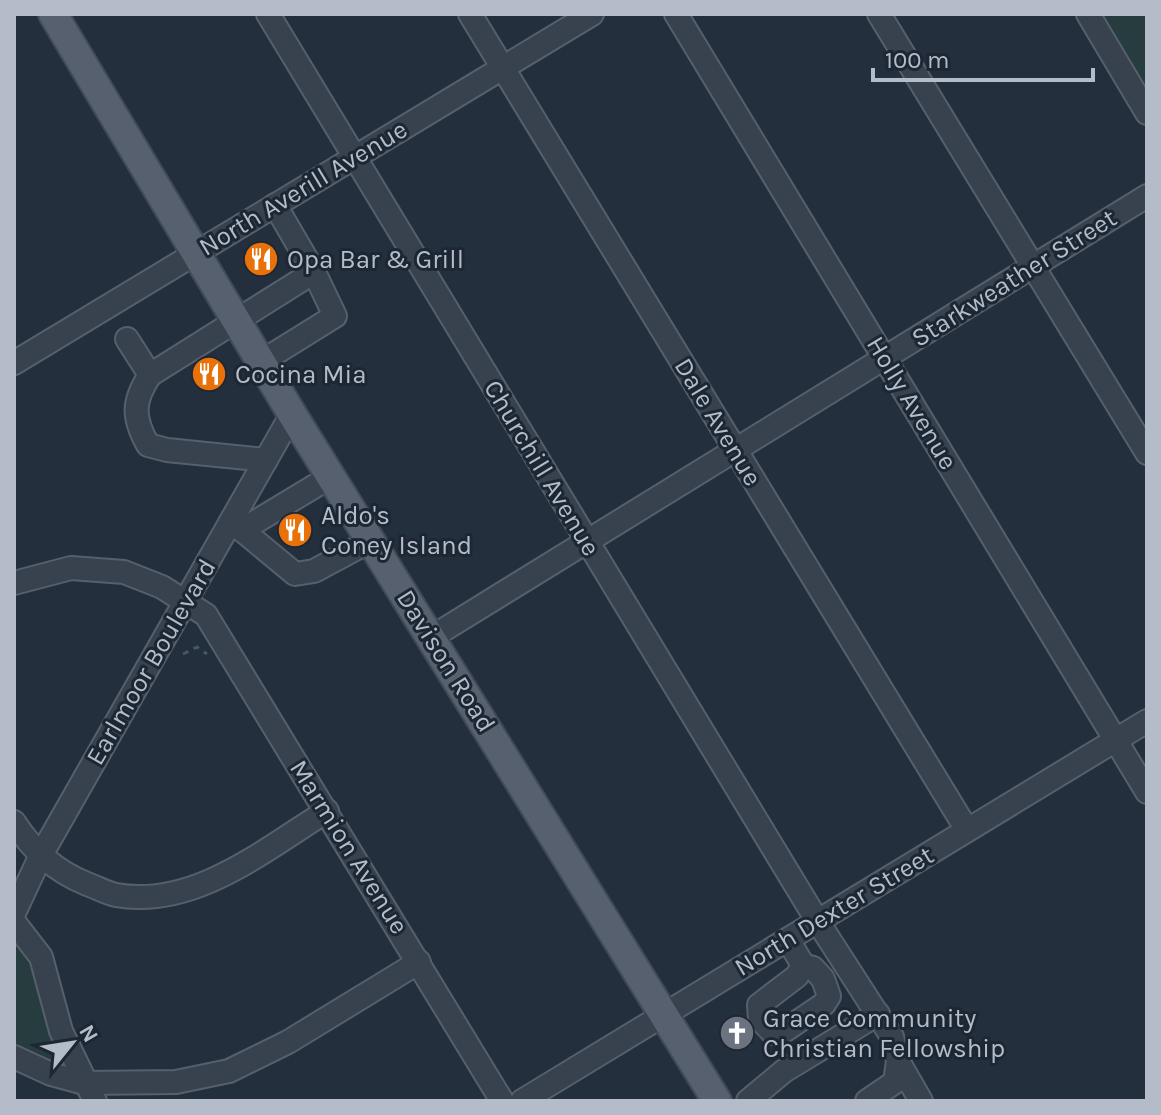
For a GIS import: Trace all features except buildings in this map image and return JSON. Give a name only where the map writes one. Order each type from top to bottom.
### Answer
[{"type":"main road","name":"Davison Road","points":[[53,14],[330,477],[717,1101]]},
{"type":"street","name":"Churchill Avenue","points":[[268,14],[818,922],[892,1037],[898,1061],[921,1101]]},
{"type":"street","name":"Dale Avenue","points":[[470,14],[967,830]]},
{"type":"street","name":"North Averill Avenue","points":[[14,363],[592,14]]},
{"type":"street","name":"Holly Avenue","points":[[676,14],[1147,792]]},
{"type":"street","points":[[879,14],[1147,453]]},
{"type":"street","points":[[1088,14],[1147,113]]},
{"type":"street","name":"Starkweather Street","points":[[432,637],[1147,196]]},
{"type":"street","points":[[261,362],[335,316],[314,272],[275,205]]},
{"type":"street","points":[[266,460],[167,450],[148,445],[136,424],[139,392],[150,375],[314,272]]},
{"type":"street","points":[[127,339],[150,375]]},
{"type":"street","name":"Earlmoor Boulevard","points":[[14,913],[41,855],[186,601],[237,526],[266,460],[292,414]]},
{"type":"street","points":[[330,477],[237,526],[295,574],[314,571],[370,541]]},
{"type":"street","name":"Marmion Avenue","points":[[14,583],[71,568],[124,572],[162,587],[206,615],[502,1101]]},
{"type":"street","name":"North Dexter Street","points":[[522,1101],[1147,721]]},
{"type":"street","points":[[14,822],[41,855],[62,874],[114,895],[161,897],[220,878],[327,811]]},
{"type":"street","points":[[14,922],[41,957],[61,1031],[90,1092]]},
{"type":"street","points":[[788,940],[803,965]]},
{"type":"street","points":[[14,1057],[90,1092],[176,1082],[229,1071],[288,1042],[419,962]]},
{"type":"street","points":[[748,1101],[784,1071],[878,1014]]},
{"type":"street","points":[[869,1100],[895,1082],[898,1061]]},
{"type":"path","points":[[183,654],[197,647],[211,656]]},
{"type":"green space","points":[[1101,14],[1147,14],[1147,91]]},
{"type":"green space","points":[[14,937],[31,959],[44,991],[62,1054],[63,1062],[59,1067],[14,1049]]},
{"type":"place","name":"Opa Bar & Grill","points":[[261,259]]},
{"type":"place","name":"Cocina Mia","points":[[209,374]]},
{"type":"place","name":"Aldo's Coney Island","points":[[295,530]]},
{"type":"place","name":"Grace Community Christian Fellowship","points":[[737,1033]]}]
